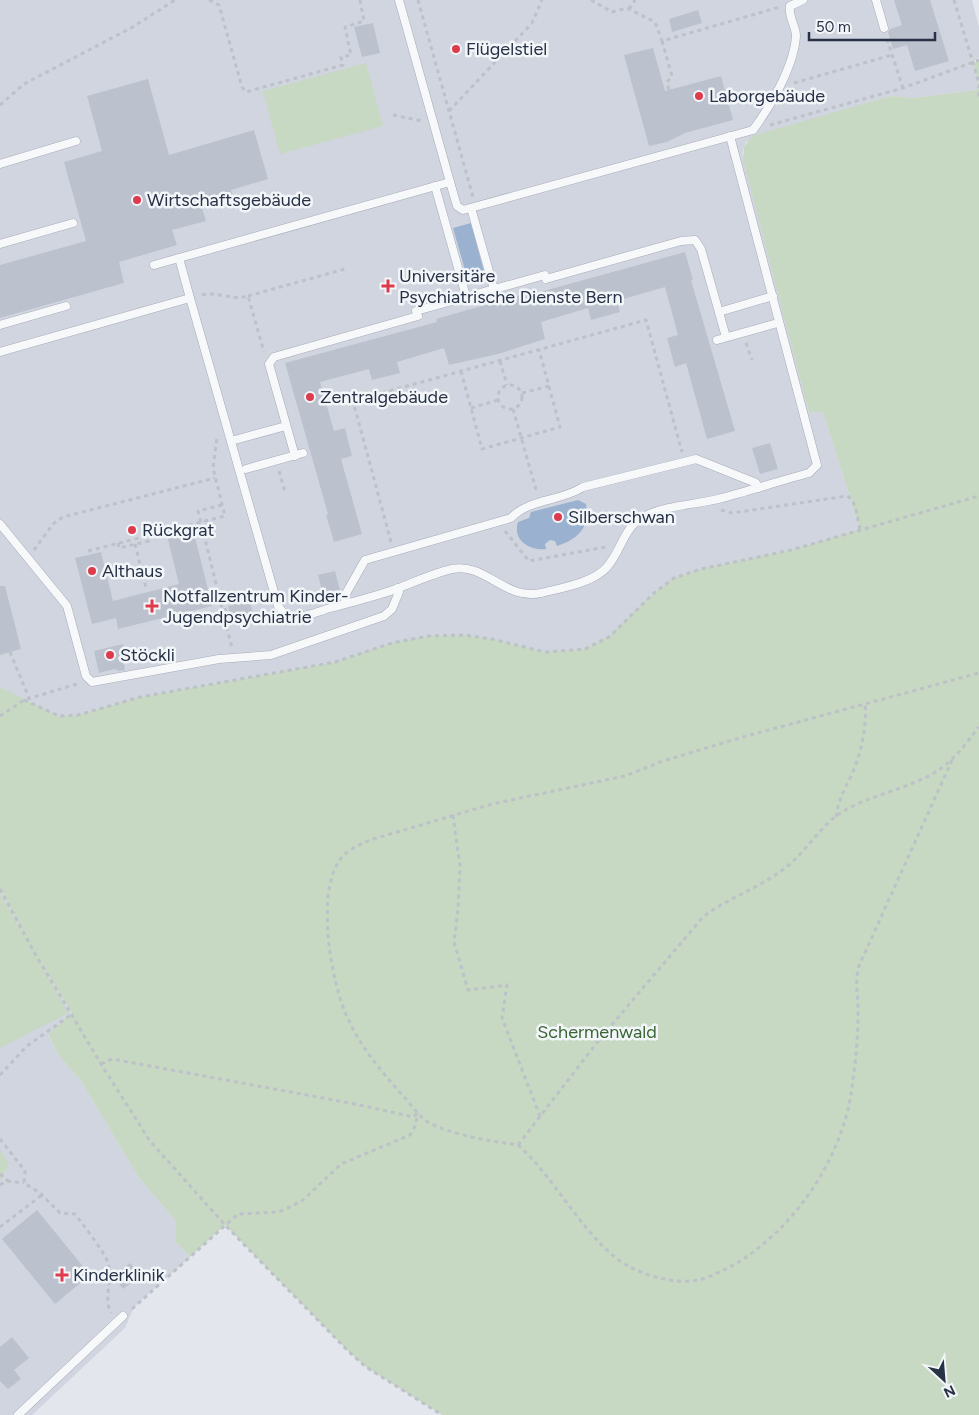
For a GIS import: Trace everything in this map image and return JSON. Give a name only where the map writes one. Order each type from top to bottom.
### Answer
[{"type":"lane","points":[[399,0],[458,208],[473,207],[753,130],[779,87],[794,46],[796,32],[789,10],[794,2],[803,0]]},
{"type":"lane","points":[[876,0],[884,28]]},
{"type":"lane","points":[[179,258],[280,611],[286,616],[299,617],[398,588],[416,580],[453,569],[465,568],[516,593],[527,595],[540,593],[580,582],[600,573],[607,567],[631,527],[646,516],[810,473],[817,464],[730,136]]},
{"type":"lane","points":[[0,164],[76,141]]},
{"type":"lane","points":[[154,265],[450,182]]},
{"type":"lane","points":[[435,186],[466,296]]},
{"type":"lane","points":[[473,207],[494,289]]},
{"type":"lane","points":[[0,244],[73,223]]},
{"type":"lane","points":[[246,469],[299,454],[286,426],[269,364],[274,357],[418,316],[416,310],[466,296],[545,275],[546,279],[689,239],[694,240],[701,249],[726,337]]},
{"type":"lane","points":[[719,312],[773,296]]},
{"type":"lane","points":[[0,352],[190,298]]},
{"type":"lane","points":[[0,325],[66,306]]},
{"type":"lane","points":[[717,340],[774,324]]},
{"type":"lane","points":[[231,441],[286,426]]},
{"type":"lane","points":[[346,604],[344,597],[365,560],[500,522],[511,518],[521,508],[574,493],[583,488],[684,460],[696,459],[756,483],[758,488]]},
{"type":"lane","points":[[0,524],[29,556],[67,606],[86,676],[89,680],[100,682],[219,659],[271,655],[384,616],[392,609],[399,592],[398,588]]},
{"type":"lane","points":[[18,1415],[124,1316]]},
{"type":"path","points":[[0,105],[24,84],[131,28],[175,0]]},
{"type":"path","points":[[209,0],[219,5],[242,87],[248,92],[343,65],[341,57],[351,55],[345,27],[364,21],[360,0]]},
{"type":"path","points":[[418,0],[473,207]]},
{"type":"path","points":[[449,112],[532,23],[542,0]]},
{"type":"path","points":[[591,0],[612,12],[629,9],[655,22],[672,76],[666,82],[669,90]]},
{"type":"path","points":[[629,9],[635,0]]},
{"type":"path","points":[[954,0],[979,83],[979,97]]},
{"type":"path","points":[[662,41],[794,2]]},
{"type":"path","points":[[884,28],[903,88]]},
{"type":"path","points":[[779,87],[892,55]]},
{"type":"path","points":[[753,130],[903,88],[979,60]]},
{"type":"path","points":[[394,115],[434,123]]},
{"type":"path","points":[[208,294],[237,299],[345,269]]},
{"type":"path","points":[[248,296],[269,364]]},
{"type":"path","points":[[394,552],[353,401],[646,320],[684,460]]},
{"type":"path","points":[[744,332],[752,360]]},
{"type":"path","points":[[461,371],[482,449],[560,427],[539,350]]},
{"type":"path","points":[[500,361],[507,385]]},
{"type":"path","points":[[507,385],[516,386],[522,393],[520,404],[513,408],[504,408],[498,400],[500,390],[507,385]]},
{"type":"path","points":[[522,393],[549,386]]},
{"type":"path","points":[[471,408],[498,400]]},
{"type":"path","points":[[513,408],[539,503]]},
{"type":"path","points":[[88,551],[225,516],[213,468],[217,431]]},
{"type":"path","points":[[276,461],[285,492]]},
{"type":"path","points":[[29,556],[57,519],[215,478]]},
{"type":"path","points":[[710,500],[712,505],[726,513],[732,513],[847,496],[852,498],[854,503],[860,529]]},
{"type":"path","points":[[24,700],[59,716],[78,715],[140,697],[336,662],[392,643],[428,636],[464,635],[492,638],[545,652],[585,649],[609,636],[654,592],[674,578],[700,570],[791,550],[979,496]]},
{"type":"path","points":[[222,505],[198,511],[235,658]]},
{"type":"path","points":[[500,522],[501,526],[529,561],[614,546],[618,548]]},
{"type":"path","points":[[118,543],[119,548],[149,540],[147,536]]},
{"type":"path","points":[[135,544],[146,588]]},
{"type":"path","points":[[223,610],[229,609]]},
{"type":"path","points":[[10,652],[29,698]]},
{"type":"path","points":[[979,672],[663,761],[625,776],[492,804],[370,840],[352,848],[339,860],[331,878],[326,921],[335,979],[348,1020],[381,1073],[425,1120],[439,1127],[489,1141],[518,1145],[600,1242],[630,1268],[657,1277],[693,1281],[714,1275],[736,1264],[763,1245],[786,1222],[814,1185],[830,1156],[851,1095],[858,1013],[856,984],[859,966],[952,760],[979,727]]},
{"type":"path","points":[[0,716],[24,700],[89,680]]},
{"type":"path","points":[[836,817],[838,801],[851,776],[867,722],[865,703]]},
{"type":"path","points":[[518,1145],[599,1040],[703,917],[716,907],[770,879],[787,867],[836,817],[855,804],[909,784],[952,760]]},
{"type":"path","points":[[453,815],[460,866],[454,942],[468,990],[507,985],[502,1018],[540,1116]]},
{"type":"path","points":[[0,889],[34,952],[150,1141],[225,1225],[349,1352],[373,1372],[442,1415]]},
{"type":"path","points":[[0,1075],[27,1046],[72,1014]]},
{"type":"path","points":[[101,1064],[112,1059],[350,1102],[414,1117],[418,1112]]},
{"type":"path","points":[[124,1316],[238,1214],[278,1212],[303,1200],[341,1164],[410,1135],[415,1126],[418,1112]]},
{"type":"path","points":[[0,1139],[24,1170],[24,1183]]},
{"type":"path","points":[[0,1174],[8,1181]]},
{"type":"path","points":[[0,1185],[8,1181],[24,1183],[42,1195],[60,1213],[75,1214],[108,1263],[109,1289],[106,1304],[116,1323]]},
{"type":"path","points":[[0,1227],[42,1195]]},
{"type":"shaded area","name":"Universitäre Psychiatrische Dienste Bern","points":[[0,0],[972,0],[979,27],[979,57],[973,63],[979,83],[977,90],[913,98],[890,96],[746,142],[742,153],[809,413],[823,412],[860,529],[791,550],[685,574],[654,593],[609,637],[585,649],[545,652],[492,639],[464,635],[428,636],[335,662],[140,697],[78,715],[59,716],[0,688]]},
{"type":"shaded area","points":[[0,889],[34,952],[72,1014],[48,1035],[59,1056],[81,1081],[139,1178],[176,1221],[176,1242],[190,1257],[134,1307],[125,1328],[32,1415],[0,1415]]},
{"type":"green space","points":[[979,60],[979,83],[973,63]]},
{"type":"green space","points":[[366,63],[383,126],[280,154],[263,91]]},
{"type":"green space","name":"Schermenwald","points":[[979,83],[979,1415],[442,1415],[366,1367],[225,1225],[190,1257],[176,1242],[176,1221],[139,1178],[81,1081],[59,1056],[48,1034],[72,1013],[35,954],[68,1013],[0,1048],[0,894],[33,950],[0,889],[0,687],[59,716],[78,715],[140,697],[335,662],[392,643],[428,636],[464,635],[492,639],[545,652],[585,649],[609,636],[654,593],[674,578],[701,569],[791,550],[860,529],[823,412],[809,413],[743,159],[744,147],[752,136],[891,96],[913,98],[977,90]]},
{"type":"green space","points":[[0,1150],[9,1163],[0,1181]]},
{"type":"water","points":[[471,223],[484,272],[467,277],[453,228]]},
{"type":"water","points":[[578,500],[586,504],[587,512],[584,526],[577,536],[557,546],[555,541],[550,540],[545,544],[546,549],[534,548],[520,539],[517,529],[518,522],[529,518],[531,512]]},
{"type":"building","points":[[894,0],[930,0],[949,61],[915,71],[907,45],[893,49],[888,32],[890,29],[902,25]]},
{"type":"building","points":[[698,10],[702,23],[672,32],[669,19]]},
{"type":"building","points":[[373,23],[380,53],[362,57],[354,27]]},
{"type":"building","name":"Laborgebäude","points":[[653,48],[665,91],[721,76],[733,120],[685,133],[667,142],[649,146],[624,55]]},
{"type":"building","name":"Wirtschaftsgebäude","points":[[148,79],[169,155],[254,130],[268,179],[231,190],[233,197],[201,205],[206,221],[172,230],[177,245],[119,262],[124,283],[0,318],[0,265],[86,241],[64,162],[102,151],[87,96]]},
{"type":"building","name":"Zentralgebäude","points":[[685,252],[693,280],[691,280],[735,431],[707,439],[686,363],[675,367],[667,338],[678,335],[665,287],[617,301],[620,312],[591,320],[588,308],[541,322],[545,339],[498,354],[449,365],[444,348],[397,362],[400,373],[372,380],[369,369],[320,382],[334,431],[345,428],[352,456],[341,459],[362,534],[334,542],[326,515],[328,514],[285,363],[437,322],[436,319],[506,299],[532,292],[533,294]]},
{"type":"building","points":[[770,443],[778,469],[760,474],[752,448]]},
{"type":"building","name":"Althaus","points":[[193,529],[212,606],[118,629],[116,618],[92,624],[75,558],[101,552],[113,601],[179,584],[167,536]]},
{"type":"building","points":[[335,571],[340,590],[323,595],[318,575]]},
{"type":"building","points":[[0,586],[5,586],[21,649],[0,655]]},
{"type":"building","points":[[250,601],[254,618],[232,623],[228,606]]},
{"type":"building","name":"Stöckli","points":[[123,644],[127,659],[123,660],[125,670],[119,671],[115,669],[99,673],[94,651]]},
{"type":"building","points":[[37,1210],[90,1275],[55,1304],[2,1239]]},
{"type":"building","points":[[130,1263],[140,1276],[123,1289],[113,1276]]},
{"type":"building","points":[[12,1337],[29,1358],[14,1370],[21,1379],[8,1389],[0,1381],[0,1347]]},
{"type":"place","name":"Flügelstiel","points":[[456,49]]},
{"type":"place","name":"Laborgebäude","points":[[699,96]]},
{"type":"place","name":"Wirtschaftsgebäude","points":[[137,200]]},
{"type":"place","name":"Universitäre Psychiatrische Dienste Bern","points":[[388,286]]},
{"type":"place","name":"Zentralgebäude","points":[[310,397]]},
{"type":"place","name":"Silberschwan","points":[[558,517]]},
{"type":"place","name":"Rückgrat","points":[[132,530]]},
{"type":"place","name":"Althaus","points":[[92,571]]},
{"type":"place","name":"Notfallzentrum Kinder- Jugendpsychiatrie","points":[[152,606]]},
{"type":"place","name":"Stöckli","points":[[110,655]]},
{"type":"place","name":"Kinderklinik","points":[[62,1275]]}]
